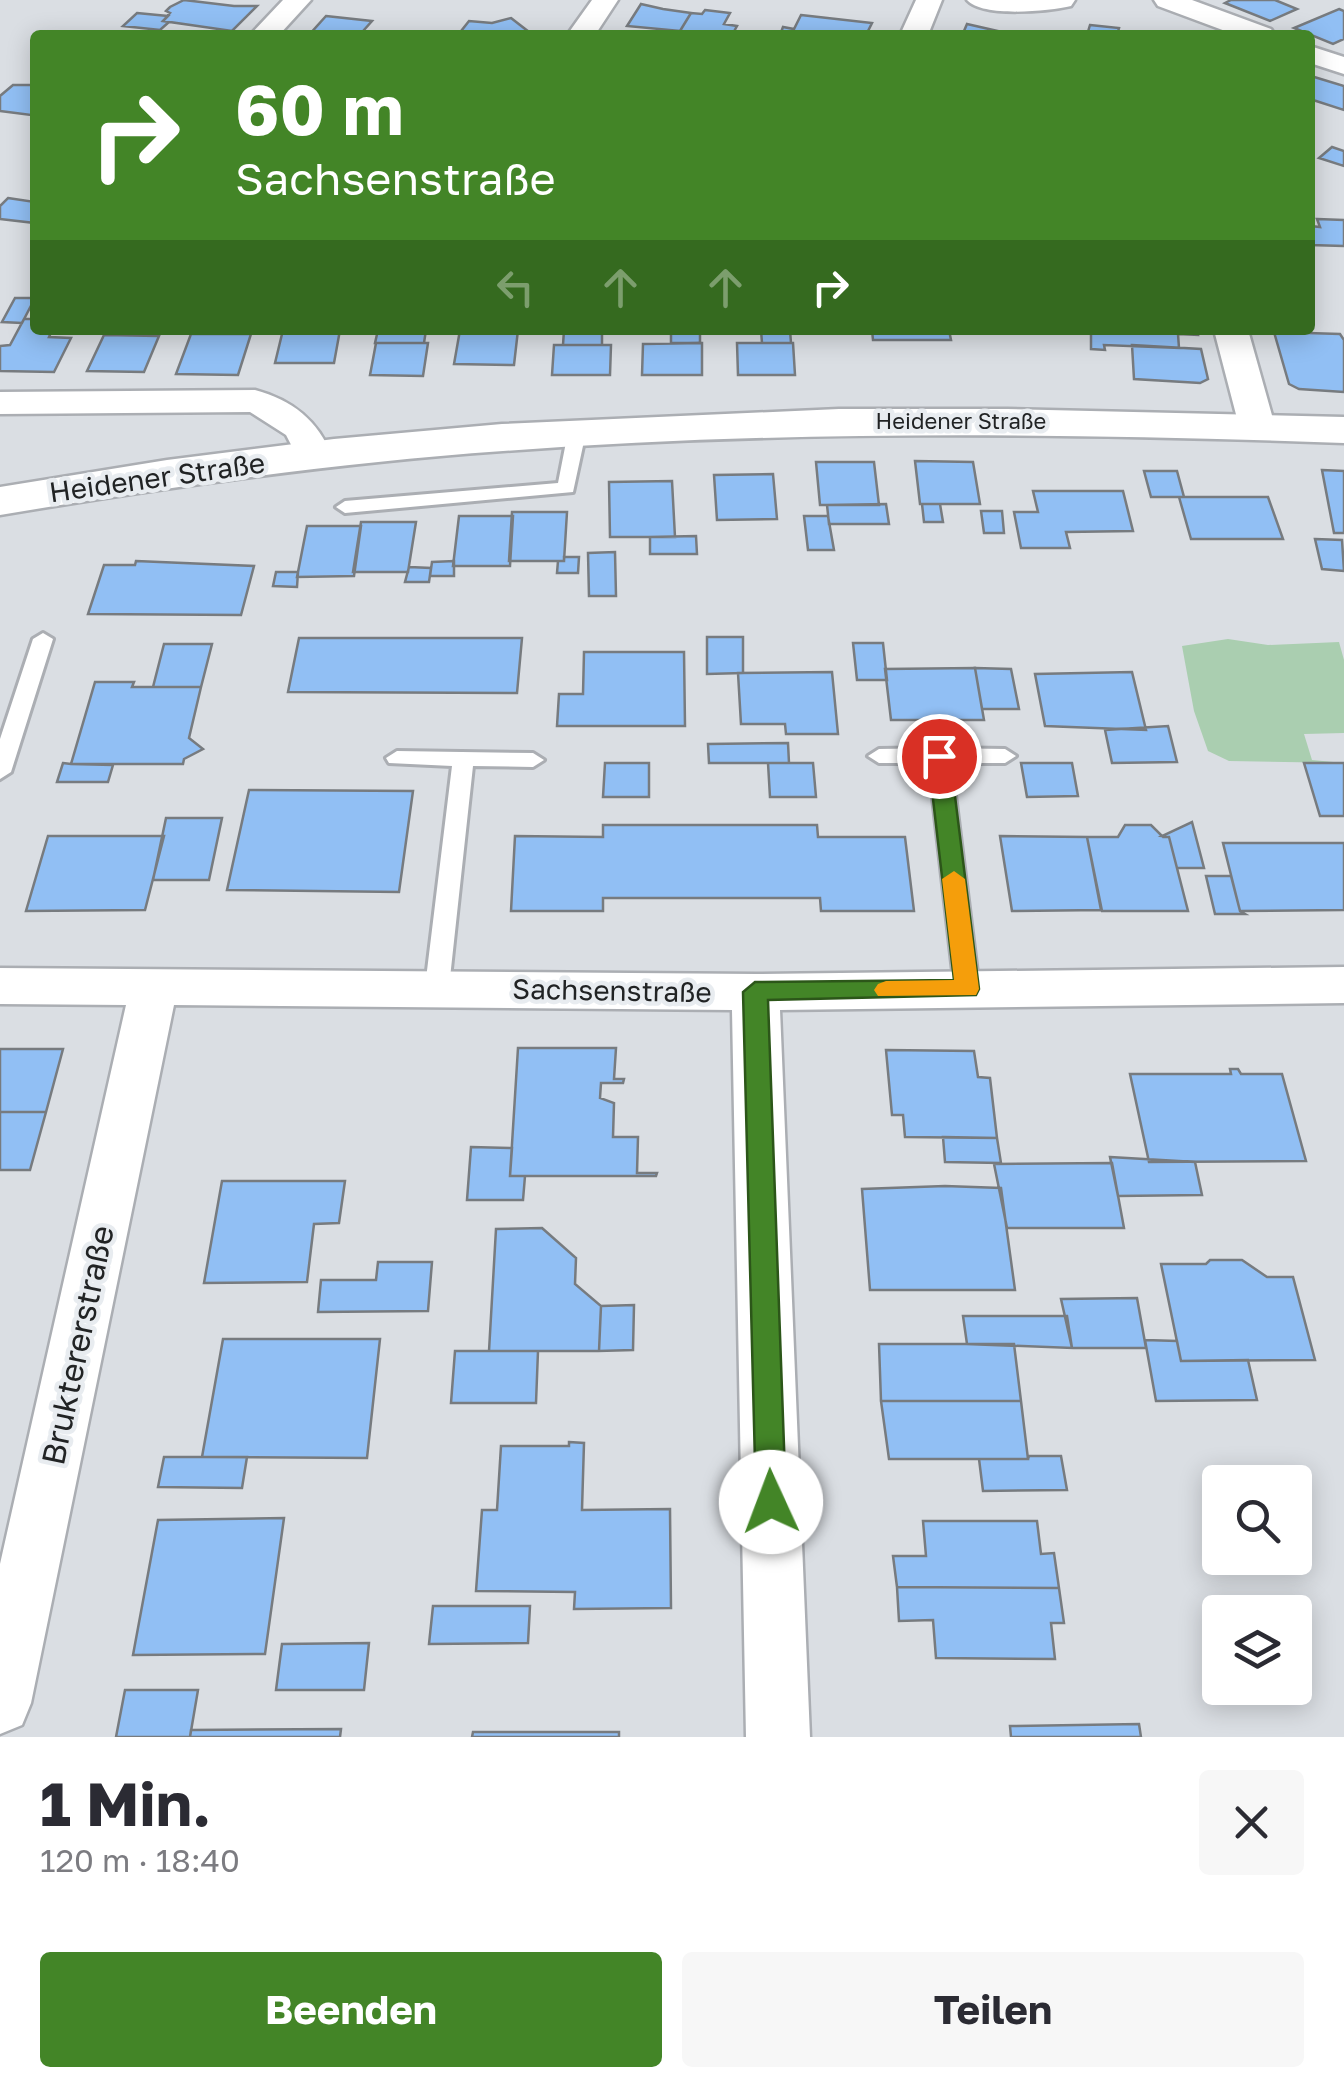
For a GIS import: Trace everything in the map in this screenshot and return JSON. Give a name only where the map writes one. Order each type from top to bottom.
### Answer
[{"type":"main road","name":"Heidener Straße","points":[[0,502],[182,472],[577,432],[912,419],[1344,430]]},
{"type":"street","points":[[269,30],[298,0]]},
{"type":"street","points":[[585,30],[605,0]]},
{"type":"street","points":[[916,30],[929,0]]},
{"type":"street","points":[[980,0],[1035,4],[1062,0]]},
{"type":"street","points":[[1167,0],[1248,30]]},
{"type":"street","points":[[1315,56],[1344,66]]},
{"type":"street","points":[[1232,335],[1257,426]]},
{"type":"street","name":"Heidener Straße","points":[[8,405],[255,402],[292,417],[308,437],[314,456]]},
{"type":"street","name":"Sachsenstraße","points":[[0,986],[755,992],[1344,985]]},
{"type":"street","name":"Bruktererstraße","points":[[0,1703],[154,986]]},
{"type":"street","points":[[755,992],[778,1737]]},
{"type":"lane","points":[[345,507],[566,488],[577,432]]},
{"type":"lane","points":[[0,772],[43,640]]},
{"type":"lane","points":[[879,756],[1005,756]]},
{"type":"lane","points":[[939,756],[967,989]]},
{"type":"lane","points":[[397,758],[533,760]]},
{"type":"lane","points":[[437,987],[462,759]]},
{"type":"green space","points":[[1228,639],[1268,645],[1339,642],[1344,660],[1344,733],[1304,734],[1312,760],[1344,763],[1229,761],[1208,751],[1194,711],[1182,646]]},
{"type":"building","points":[[184,0],[257,6],[233,30],[163,21],[170,7]]},
{"type":"building","points":[[1275,0],[1297,9],[1270,21],[1225,3]]},
{"type":"building","points":[[641,4],[691,13],[681,30],[627,26]]},
{"type":"building","points":[[1339,9],[1344,11],[1344,39],[1333,44],[1315,37],[1315,30],[1294,28]]},
{"type":"building","points":[[705,10],[730,13],[724,24],[737,26],[735,30],[681,30],[691,13],[702,14]]},
{"type":"building","points":[[137,13],[168,16],[163,21],[169,22],[160,30],[123,26]]},
{"type":"building","points":[[801,15],[872,23],[868,30],[782,30],[794,29]]},
{"type":"building","points":[[326,16],[372,21],[364,30],[313,30]]},
{"type":"building","points":[[511,18],[526,30],[462,30],[469,21],[492,23]]},
{"type":"building","points":[[967,24],[993,30],[964,30]]},
{"type":"building","points":[[1090,25],[1119,28],[1118,30],[1088,30]]},
{"type":"building","points":[[1315,77],[1344,86],[1344,110],[1315,101]]},
{"type":"building","points":[[13,85],[30,85],[30,115],[0,111],[0,96]]},
{"type":"building","points":[[1332,147],[1344,151],[1344,166],[1319,158]]},
{"type":"building","points":[[8,198],[30,201],[30,222],[0,219],[0,206]]},
{"type":"building","points":[[1317,219],[1344,220],[1344,246],[1315,245],[1315,226],[1320,227]]},
{"type":"building","points":[[15,298],[30,298],[22,323],[2,322]]},
{"type":"building","points":[[24,319],[30,319],[30,335],[71,338],[54,372],[0,371],[0,346],[10,345]]},
{"type":"building","points":[[1340,334],[1344,340],[1344,392],[1299,389],[1289,384],[1275,335]]},
{"type":"building","points":[[104,335],[159,336],[144,372],[87,371]]},
{"type":"building","points":[[191,335],[251,335],[238,375],[176,374]]},
{"type":"building","points":[[282,335],[339,335],[334,363],[275,363]]},
{"type":"building","points":[[377,335],[425,335],[424,343],[375,343]]},
{"type":"building","points":[[459,335],[517,335],[514,365],[454,364]]},
{"type":"building","points":[[564,335],[602,335],[602,345],[563,345]]},
{"type":"building","points":[[671,335],[700,335],[700,343],[671,343]]},
{"type":"building","points":[[761,335],[790,335],[791,343],[762,343]]},
{"type":"building","points":[[872,335],[950,335],[951,340],[873,340]]},
{"type":"building","points":[[1091,335],[1178,335],[1179,348],[1104,345],[1105,350],[1091,349]]},
{"type":"building","points":[[376,343],[428,343],[423,376],[370,375]]},
{"type":"building","points":[[702,343],[702,375],[642,375],[643,344]]},
{"type":"building","points":[[737,343],[793,343],[795,375],[738,375]]},
{"type":"building","points":[[554,345],[611,345],[610,375],[552,375]]},
{"type":"building","points":[[1132,345],[1201,349],[1208,379],[1200,383],[1134,379]]},
{"type":"building","points":[[915,461],[973,462],[980,504],[920,504]]},
{"type":"building","points":[[816,462],[874,462],[879,505],[820,505]]},
{"type":"building","points":[[1322,470],[1344,471],[1344,533],[1334,533]]},
{"type":"building","points":[[1144,471],[1177,471],[1184,497],[1151,497]]},
{"type":"building","points":[[773,474],[777,519],[717,520],[714,475]]},
{"type":"building","points":[[672,481],[675,537],[610,537],[609,482]]},
{"type":"building","points":[[1033,491],[1123,491],[1133,531],[1066,532],[1070,548],[1021,548],[1014,512],[1038,512]]},
{"type":"building","points":[[1179,497],[1268,497],[1283,539],[1191,539]]},
{"type":"building","points":[[886,504],[889,524],[829,524],[827,505]]},
{"type":"building","points":[[922,504],[940,504],[943,522],[924,522]]},
{"type":"building","points":[[981,511],[1002,511],[1004,533],[984,533]]},
{"type":"building","points":[[512,512],[567,512],[564,561],[509,561]]},
{"type":"building","points":[[459,516],[513,516],[510,566],[453,566]]},
{"type":"building","points":[[804,516],[828,516],[834,550],[808,550]]},
{"type":"building","points":[[361,522],[416,522],[408,572],[353,572]]},
{"type":"building","points":[[307,526],[361,526],[354,576],[297,577]]},
{"type":"building","points":[[696,536],[697,554],[650,554],[650,537]]},
{"type":"building","points":[[1315,539],[1342,540],[1344,571],[1322,569]]},
{"type":"building","points":[[615,552],[616,596],[589,596],[588,553]]},
{"type":"building","points":[[564,557],[579,557],[578,573],[557,573],[558,561],[564,561]]},
{"type":"building","points":[[136,561],[254,566],[241,615],[88,614],[104,565],[135,565]]},
{"type":"building","points":[[454,561],[454,576],[430,576],[432,562]]},
{"type":"building","points":[[409,567],[431,568],[429,582],[405,582]]},
{"type":"building","points":[[276,572],[298,572],[297,587],[273,586]]},
{"type":"building","points":[[707,637],[743,637],[743,673],[707,674]]},
{"type":"building","points":[[299,638],[522,638],[517,693],[288,692]]},
{"type":"building","points":[[853,643],[883,643],[887,680],[857,680]]},
{"type":"building","points":[[164,644],[212,644],[201,687],[153,687]]},
{"type":"building","points":[[584,652],[684,652],[685,726],[557,726],[559,694],[583,694]]},
{"type":"building","points":[[975,668],[1011,669],[1019,709],[982,709]]},
{"type":"building","points":[[975,668],[984,720],[891,720],[885,669]]},
{"type":"building","points":[[832,672],[838,734],[786,734],[785,724],[741,724],[738,673]]},
{"type":"building","points":[[1132,672],[1146,730],[1045,726],[1035,674]]},
{"type":"building","points":[[95,682],[134,682],[132,687],[201,687],[189,738],[203,749],[184,759],[183,764],[71,764]]},
{"type":"building","points":[[1168,726],[1177,762],[1112,763],[1105,730]]},
{"type":"building","points":[[788,743],[789,763],[709,763],[708,744]]},
{"type":"building","points":[[63,763],[113,765],[108,782],[57,782]]},
{"type":"building","points":[[605,763],[649,763],[649,797],[603,797]]},
{"type":"building","points":[[768,763],[813,763],[816,797],[770,797]]},
{"type":"building","points":[[1021,763],[1072,763],[1078,796],[1027,797]]},
{"type":"building","points":[[1304,763],[1344,763],[1344,816],[1320,816]]},
{"type":"building","points":[[249,790],[413,791],[399,892],[227,890]]},
{"type":"building","points":[[166,818],[222,818],[209,880],[153,880]]},
{"type":"building","points":[[1192,822],[1204,868],[1177,868],[1169,837],[1162,836]]},
{"type":"building","points":[[603,825],[817,825],[818,837],[905,837],[914,911],[821,911],[820,898],[603,898],[603,911],[511,911],[515,836],[603,837]]},
{"type":"building","points":[[1125,825],[1151,825],[1163,837],[1169,837],[1188,911],[1102,911],[1087,837],[1118,837]]},
{"type":"building","points":[[48,836],[164,836],[145,910],[26,911]]},
{"type":"building","points":[[1000,836],[1087,837],[1101,910],[1012,911]]},
{"type":"building","points":[[1223,843],[1344,843],[1344,910],[1240,911]]},
{"type":"building","points":[[1206,876],[1231,876],[1240,911],[1245,914],[1215,914]]},
{"type":"building","points":[[518,1048],[616,1048],[614,1079],[624,1079],[623,1083],[601,1083],[600,1098],[614,1103],[613,1137],[638,1137],[637,1173],[657,1173],[656,1176],[510,1176]]},
{"type":"building","points":[[0,1049],[63,1049],[46,1112],[0,1112]]},
{"type":"building","points":[[886,1050],[974,1051],[978,1077],[990,1078],[997,1138],[905,1137],[903,1115],[892,1115]]},
{"type":"building","points":[[1230,1069],[1238,1069],[1241,1074],[1282,1074],[1306,1161],[1149,1162],[1130,1074],[1231,1074]]},
{"type":"building","points":[[0,1112],[46,1112],[30,1170],[0,1170]]},
{"type":"building","points":[[943,1137],[997,1138],[1001,1163],[945,1162]]},
{"type":"building","points":[[471,1147],[512,1148],[510,1176],[525,1176],[523,1200],[467,1200]]},
{"type":"building","points":[[1110,1157],[1195,1162],[1202,1195],[1118,1196]]},
{"type":"building","points":[[1112,1163],[1124,1228],[1007,1228],[994,1164]]},
{"type":"building","points":[[222,1181],[345,1181],[339,1223],[314,1224],[307,1282],[204,1283]]},
{"type":"building","points":[[1001,1188],[1015,1290],[870,1290],[862,1189]]},
{"type":"building","points":[[542,1228],[576,1258],[575,1284],[601,1306],[599,1351],[489,1351],[496,1229]]},
{"type":"building","points":[[1210,1260],[1242,1260],[1267,1277],[1293,1277],[1315,1360],[1181,1361],[1161,1264],[1206,1264]]},
{"type":"building","points":[[378,1262],[432,1262],[428,1311],[318,1312],[321,1280],[376,1280]]},
{"type":"building","points":[[1137,1298],[1146,1348],[1072,1348],[1061,1299]]},
{"type":"building","points":[[634,1305],[633,1350],[599,1351],[601,1306]]},
{"type":"building","points":[[963,1316],[1067,1316],[1072,1348],[967,1344]]},
{"type":"building","points":[[223,1339],[380,1339],[367,1458],[202,1457]]},
{"type":"building","points":[[1145,1340],[1177,1341],[1181,1361],[1248,1360],[1257,1400],[1156,1401]]},
{"type":"building","points":[[879,1344],[1014,1344],[1021,1401],[881,1401]]},
{"type":"building","points":[[455,1351],[538,1351],[536,1403],[451,1403]]},
{"type":"building","points":[[881,1401],[1021,1401],[1028,1459],[889,1459]]},
{"type":"building","points":[[569,1442],[584,1443],[582,1510],[670,1509],[671,1608],[574,1609],[575,1592],[476,1591],[482,1510],[497,1510],[501,1446],[569,1446]]},
{"type":"building","points":[[1061,1456],[1067,1490],[983,1491],[979,1459]]},
{"type":"building","points":[[164,1457],[247,1457],[242,1488],[158,1487]]},
{"type":"building","points":[[284,1518],[265,1654],[133,1655],[158,1520]]},
{"type":"building","points":[[923,1521],[1037,1521],[1041,1554],[1054,1553],[1059,1588],[897,1587],[893,1556],[926,1556]]},
{"type":"building","points":[[897,1587],[1059,1588],[1064,1623],[1051,1623],[1055,1659],[936,1658],[933,1620],[899,1621]]},
{"type":"building","points":[[433,1606],[530,1606],[528,1643],[429,1644]]},
{"type":"building","points":[[369,1643],[364,1690],[276,1690],[282,1644]]},
{"type":"building","points":[[125,1690],[198,1690],[190,1737],[116,1737]]},
{"type":"building","points":[[1139,1724],[1141,1737],[1011,1737],[1010,1726]]},
{"type":"building","points":[[341,1729],[340,1737],[190,1737],[191,1730]]},
{"type":"building","points":[[473,1732],[619,1732],[619,1737],[472,1737]]},
{"type":"slow traffic","points":[[886,990],[967,989],[954,879]]},
{"type":"route","points":[[771,1502],[755,992],[967,989],[939,756]]}]
